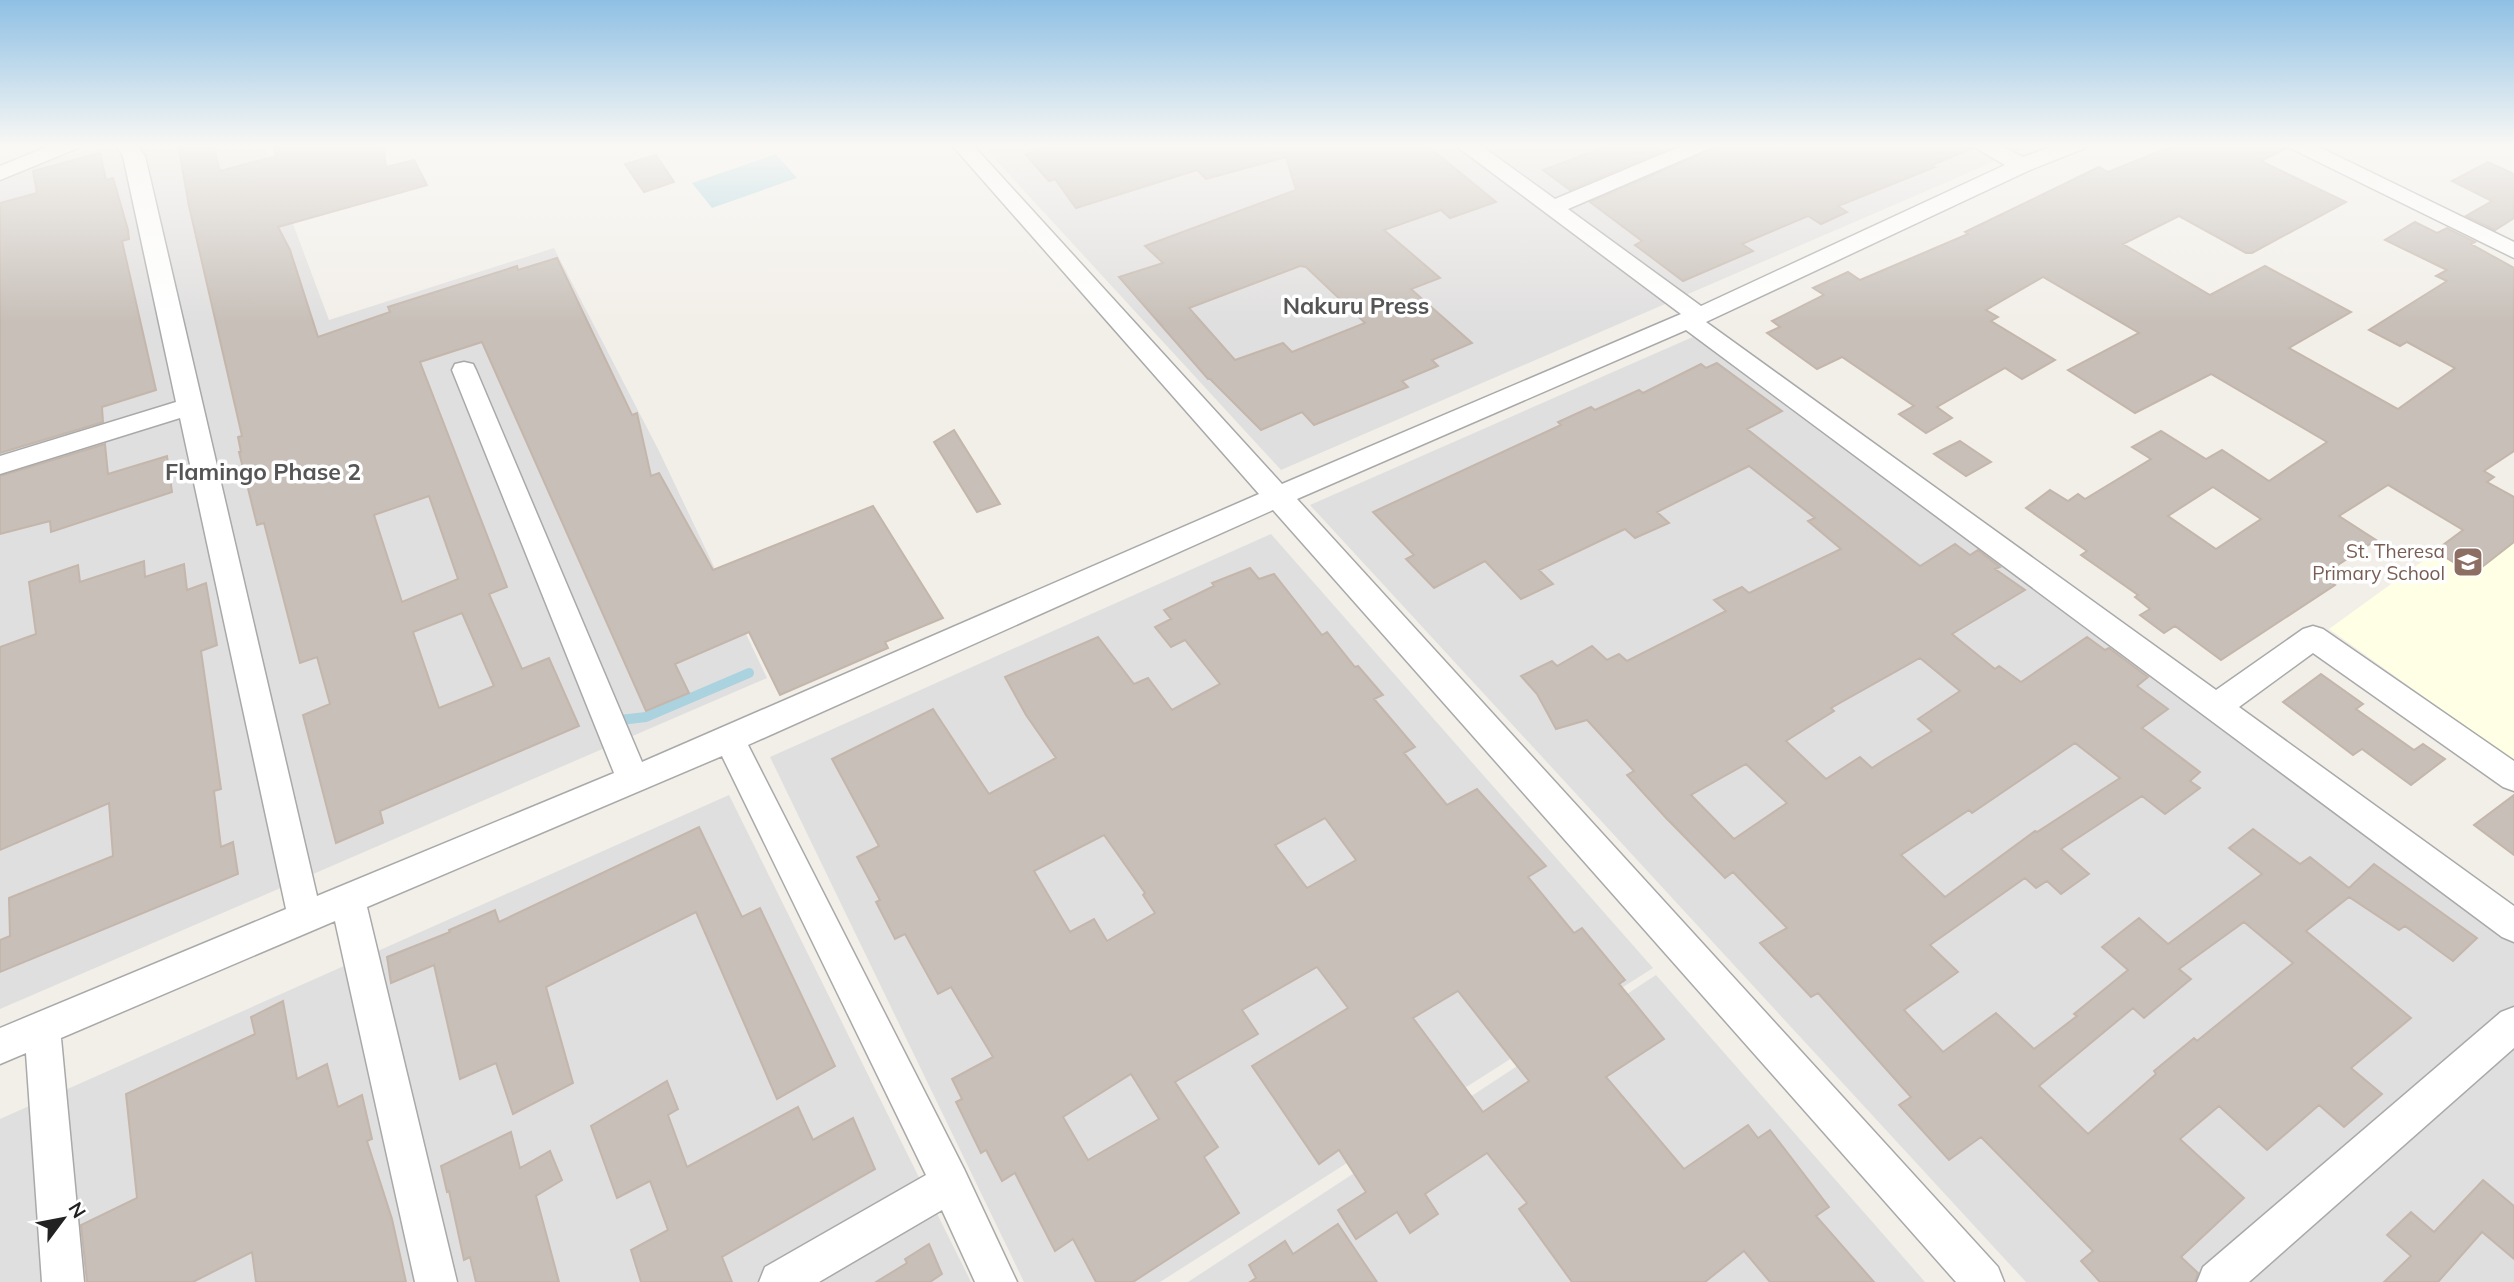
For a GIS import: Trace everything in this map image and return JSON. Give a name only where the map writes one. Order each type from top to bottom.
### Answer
[{"type":"street","points":[[145,204],[305,918]]},
{"type":"street","points":[[1015,204],[1983,1282]]},
{"type":"street","points":[[1546,204],[1694,318],[2514,926]]},
{"type":"street","points":[[1552,208],[1562,204]]},
{"type":"street","points":[[0,1046],[42,1026],[348,901],[729,740],[1279,496],[1694,318],[1939,204]]},
{"type":"street","points":[[2418,204],[2514,251]]},
{"type":"street","points":[[464,370],[633,779]]},
{"type":"street","points":[[0,466],[192,406]]},
{"type":"street","points":[[2217,706],[2313,637],[2514,778]]},
{"type":"street","points":[[729,740],[950,1183],[996,1282]]},
{"type":"street","points":[[348,901],[436,1282]]},
{"type":"street","points":[[2218,1282],[2514,1024]]},
{"type":"street","points":[[42,1026],[63,1282]]},
{"type":"street","points":[[780,1282],[950,1183]]},
{"type":"shaded area","points":[[0,204],[285,204],[329,320],[554,248],[659,451],[767,678],[0,1009]]},
{"type":"shaded area","points":[[1036,204],[1897,204],[1281,470]]},
{"type":"shaded area","points":[[1695,336],[2514,934],[2514,1282],[2026,1282],[1310,505]]},
{"type":"shaded area","name":"St. Theresa Primary School","points":[[2514,495],[2514,761],[2329,629]]},
{"type":"shaded area","points":[[1271,534],[1653,968],[1160,1282],[1024,1282],[770,757]]},
{"type":"shaded area","points":[[729,795],[971,1282],[0,1282],[0,1119]]},
{"type":"shaded area","points":[[1656,975],[1925,1282],[1188,1282]]},
{"type":"water","points":[[709,204],[724,204],[712,208]]},
{"type":"building","points":[[0,204],[120,204],[129,239],[122,241],[156,390],[102,407],[103,422],[0,453]]},
{"type":"building","points":[[189,204],[360,204],[278,227],[290,250],[318,337],[390,312],[388,307],[517,266],[518,270],[557,258],[632,415],[637,413],[651,476],[659,473],[713,570],[873,506],[943,618],[885,642],[888,648],[780,695],[749,632],[675,664],[689,693],[646,711],[482,342],[420,362],[507,587],[489,594],[522,669],[549,658],[579,726],[380,811],[383,823],[336,843],[303,715],[330,704],[317,657],[300,663],[264,523],[257,525],[239,452],[238,437],[242,436]],"holes":[[[429,496],[458,579],[402,602],[374,515]],[[462,613],[494,686],[439,708],[413,632]]]},
{"type":"building","points":[[1073,204],[1089,204],[1076,208]]},
{"type":"building","points":[[1259,204],[1491,204],[1450,218],[1441,210],[1384,230],[1440,278],[1411,289],[1472,343],[1432,360],[1438,366],[1402,381],[1408,387],[1314,425],[1302,412],[1261,430],[1208,379],[1119,277],[1163,263],[1145,246]],"holes":[[[1300,266],[1306,267],[1365,323],[1292,352],[1283,343],[1235,360],[1189,308]]]},
{"type":"building","points":[[1592,204],[1843,204],[1838,206],[1847,212],[1821,224],[1808,216],[1742,244],[1753,251],[1683,281],[1635,245],[1642,241]]},
{"type":"building","points":[[2023,204],[2343,204],[2252,253],[2246,253],[2179,216],[2123,244],[2210,295],[2265,266],[2351,312],[2289,348],[2398,409],[2455,368],[2407,342],[2400,346],[2369,330],[2447,281],[2436,276],[2447,270],[2385,240],[2415,222],[2437,233],[2447,228],[2475,242],[2471,244],[2514,268],[2514,451],[2484,471],[2494,477],[2487,482],[2514,497],[2514,542],[2473,574],[2435,551],[2463,530],[2388,485],[2339,516],[2376,540],[2321,576],[2335,585],[2221,660],[2175,626],[2164,633],[2140,615],[2150,609],[2135,597],[2138,595],[2081,555],[2087,551],[2026,508],[2050,490],[2068,501],[2078,494],[2085,499],[2151,459],[2132,447],[2161,431],[2206,459],[2222,450],[2269,481],[2327,442],[2211,374],[2135,413],[2068,370],[2139,333],[2043,277],[1986,310],[1998,317],[1991,321],[2055,360],[2022,379],[2005,368],[1937,407],[1952,418],[1926,433],[1899,414],[1914,406],[1842,357],[1817,369],[1767,333],[1780,327],[1772,321],[1824,295],[1813,288],[1848,272],[1860,280],[1968,234],[1965,232]],"holes":[[[2213,487],[2261,519],[2216,549],[2168,516]]]},
{"type":"building","points":[[2487,204],[2514,204],[2514,218],[2495,230],[2466,216]]},
{"type":"building","points":[[1717,363],[1782,411],[1747,429],[1920,566],[1955,544],[1970,555],[1978,550],[2000,567],[1995,569],[2025,590],[1952,634],[1995,669],[1999,666],[2021,682],[2087,637],[2105,650],[2109,648],[2148,677],[2137,686],[2168,709],[2142,728],[2200,772],[2190,781],[2200,788],[2165,814],[2142,796],[2061,849],[2089,874],[2061,894],[2047,881],[2036,888],[2025,878],[1930,945],[1958,972],[1904,1010],[1943,1052],[1996,1013],[2034,1049],[2077,1016],[2074,1014],[2128,970],[2102,947],[2139,918],[2168,944],[2262,874],[2229,848],[2253,829],[2300,864],[2310,857],[2349,888],[2374,864],[2477,938],[2453,961],[2405,926],[2399,930],[2349,897],[2306,931],[2411,1018],[2351,1068],[2382,1094],[2344,1127],[2319,1105],[2267,1150],[2219,1106],[2180,1139],[2244,1198],[2181,1257],[2198,1273],[2195,1282],[2100,1282],[2081,1261],[2093,1251],[1981,1137],[1949,1160],[1899,1105],[1911,1097],[1818,993],[1811,997],[1760,943],[1787,928],[1733,872],[1725,878],[1667,819],[1627,775],[1634,771],[1587,720],[1556,729],[1537,694],[1521,676],[1552,661],[1557,666],[1592,646],[1607,660],[1619,654],[1627,661],[1726,611],[1714,600],[1742,587],[1749,593],[1841,549],[1808,521],[1815,518],[1749,466],[1657,512],[1669,523],[1635,538],[1625,529],[1539,570],[1553,584],[1521,599],[1485,561],[1434,588],[1406,559],[1414,555],[1373,512],[1561,425],[1558,422],[1591,407],[1595,410],[1639,390],[1643,393],[1701,364],[1706,368]],"holes":[[[1920,658],[1960,691],[1918,719],[1932,731],[1872,768],[1860,757],[1826,779],[1786,741],[1834,711],[1831,708]],[[2075,743],[2120,778],[2035,831],[1945,897],[1901,855],[1969,810],[1972,813]],[[1746,764],[1787,803],[1734,839],[1691,795]],[[2244,922],[2293,963],[2197,1041],[2194,1038],[2154,1071],[2156,1074],[2088,1134],[2039,1086],[2133,1008],[2144,1018],[2191,979],[2179,969]]]},
{"type":"building","points":[[954,430],[1000,504],[977,512],[934,442]]},
{"type":"building","points":[[1960,441],[1991,462],[1966,476],[1934,454]]},
{"type":"building","points":[[105,444],[108,474],[167,456],[172,492],[51,532],[50,521],[0,534],[0,476]]},
{"type":"building","points":[[144,561],[145,577],[184,564],[187,590],[206,583],[217,645],[201,651],[221,789],[214,791],[221,847],[233,842],[238,874],[0,972],[0,940],[10,936],[9,898],[113,856],[109,803],[0,850],[0,647],[36,634],[29,582],[78,565],[80,582]]},
{"type":"building","points":[[1250,568],[1259,579],[1274,574],[1322,635],[1327,632],[1355,667],[1358,666],[1383,695],[1374,699],[1415,747],[1404,753],[1447,805],[1477,789],[1546,866],[1528,877],[1574,933],[1582,928],[1625,980],[1619,984],[1664,1039],[1606,1077],[1684,1169],[1748,1125],[1758,1138],[1770,1130],[1829,1207],[1816,1216],[1874,1282],[1770,1282],[1744,1251],[1705,1282],[1572,1282],[1519,1209],[1527,1203],[1487,1153],[1425,1194],[1438,1214],[1410,1233],[1397,1212],[1356,1239],[1338,1210],[1366,1192],[1339,1150],[1319,1164],[1252,1066],[1348,1008],[1317,967],[1242,1010],[1258,1034],[1175,1082],[1218,1147],[1204,1157],[1239,1213],[1133,1282],[1096,1282],[1073,1239],[1055,1251],[1015,1173],[1002,1181],[986,1150],[981,1153],[956,1102],[962,1099],[952,1079],[993,1057],[951,987],[938,994],[905,934],[895,939],[876,902],[880,900],[857,857],[879,846],[832,759],[933,709],[989,794],[1056,758],[1026,715],[1005,677],[1098,637],[1134,684],[1148,678],[1172,710],[1220,684],[1185,640],[1171,647],[1155,627],[1171,619],[1164,610],[1214,586],[1212,583]],"holes":[[[1325,818],[1356,860],[1307,888],[1275,845]],[[1104,835],[1145,893],[1143,895],[1155,913],[1107,941],[1094,919],[1070,932],[1034,871]],[[1458,991],[1529,1081],[1483,1112],[1413,1018]],[[1131,1074],[1159,1119],[1088,1160],[1063,1117]]]},
{"type":"building","points":[[2321,674],[2363,704],[2356,709],[2414,750],[2423,744],[2445,759],[2411,785],[2362,749],[2353,755],[2283,702]]},
{"type":"building","points":[[2514,795],[2514,855],[2474,825]]},
{"type":"building","points":[[699,827],[742,917],[760,908],[835,1066],[777,1099],[696,912],[546,987],[573,1083],[513,1114],[496,1063],[460,1079],[434,965],[391,983],[387,957],[450,932],[449,930],[495,910],[499,922]]},
{"type":"building","points":[[283,1001],[297,1079],[327,1064],[338,1107],[362,1095],[372,1139],[367,1141],[392,1219],[406,1282],[256,1282],[252,1252],[193,1282],[87,1282],[81,1225],[137,1198],[126,1094],[255,1034],[251,1017]]},
{"type":"building","points":[[667,1081],[678,1109],[668,1115],[687,1167],[798,1107],[813,1140],[853,1118],[875,1169],[722,1257],[732,1282],[641,1282],[631,1250],[668,1230],[650,1181],[617,1198],[591,1126]]},
{"type":"building","points":[[511,1132],[520,1168],[550,1151],[562,1180],[536,1196],[559,1282],[476,1282],[470,1257],[464,1260],[441,1166]]},
{"type":"building","points":[[2483,1180],[2514,1206],[2514,1259],[2482,1232],[2438,1282],[2384,1282],[2411,1256],[2387,1235],[2411,1212],[2434,1232]]},
{"type":"building","points":[[1338,1224],[1377,1282],[1250,1282],[1256,1278],[1249,1265],[1285,1241],[1293,1254]]},
{"type":"building","points":[[929,1244],[942,1274],[930,1282],[876,1282],[907,1263],[905,1259]]},
{"type":"waterway","points":[[620,720],[646,717],[749,673]]},
{"type":"place","name":"St. Theresa Primary School","points":[[2468,562]]},
{"type":"district","name":"Nakuru Press","points":[[1356,306]]},
{"type":"district","name":"Flamingo Phase 2","points":[[263,472]]}]
